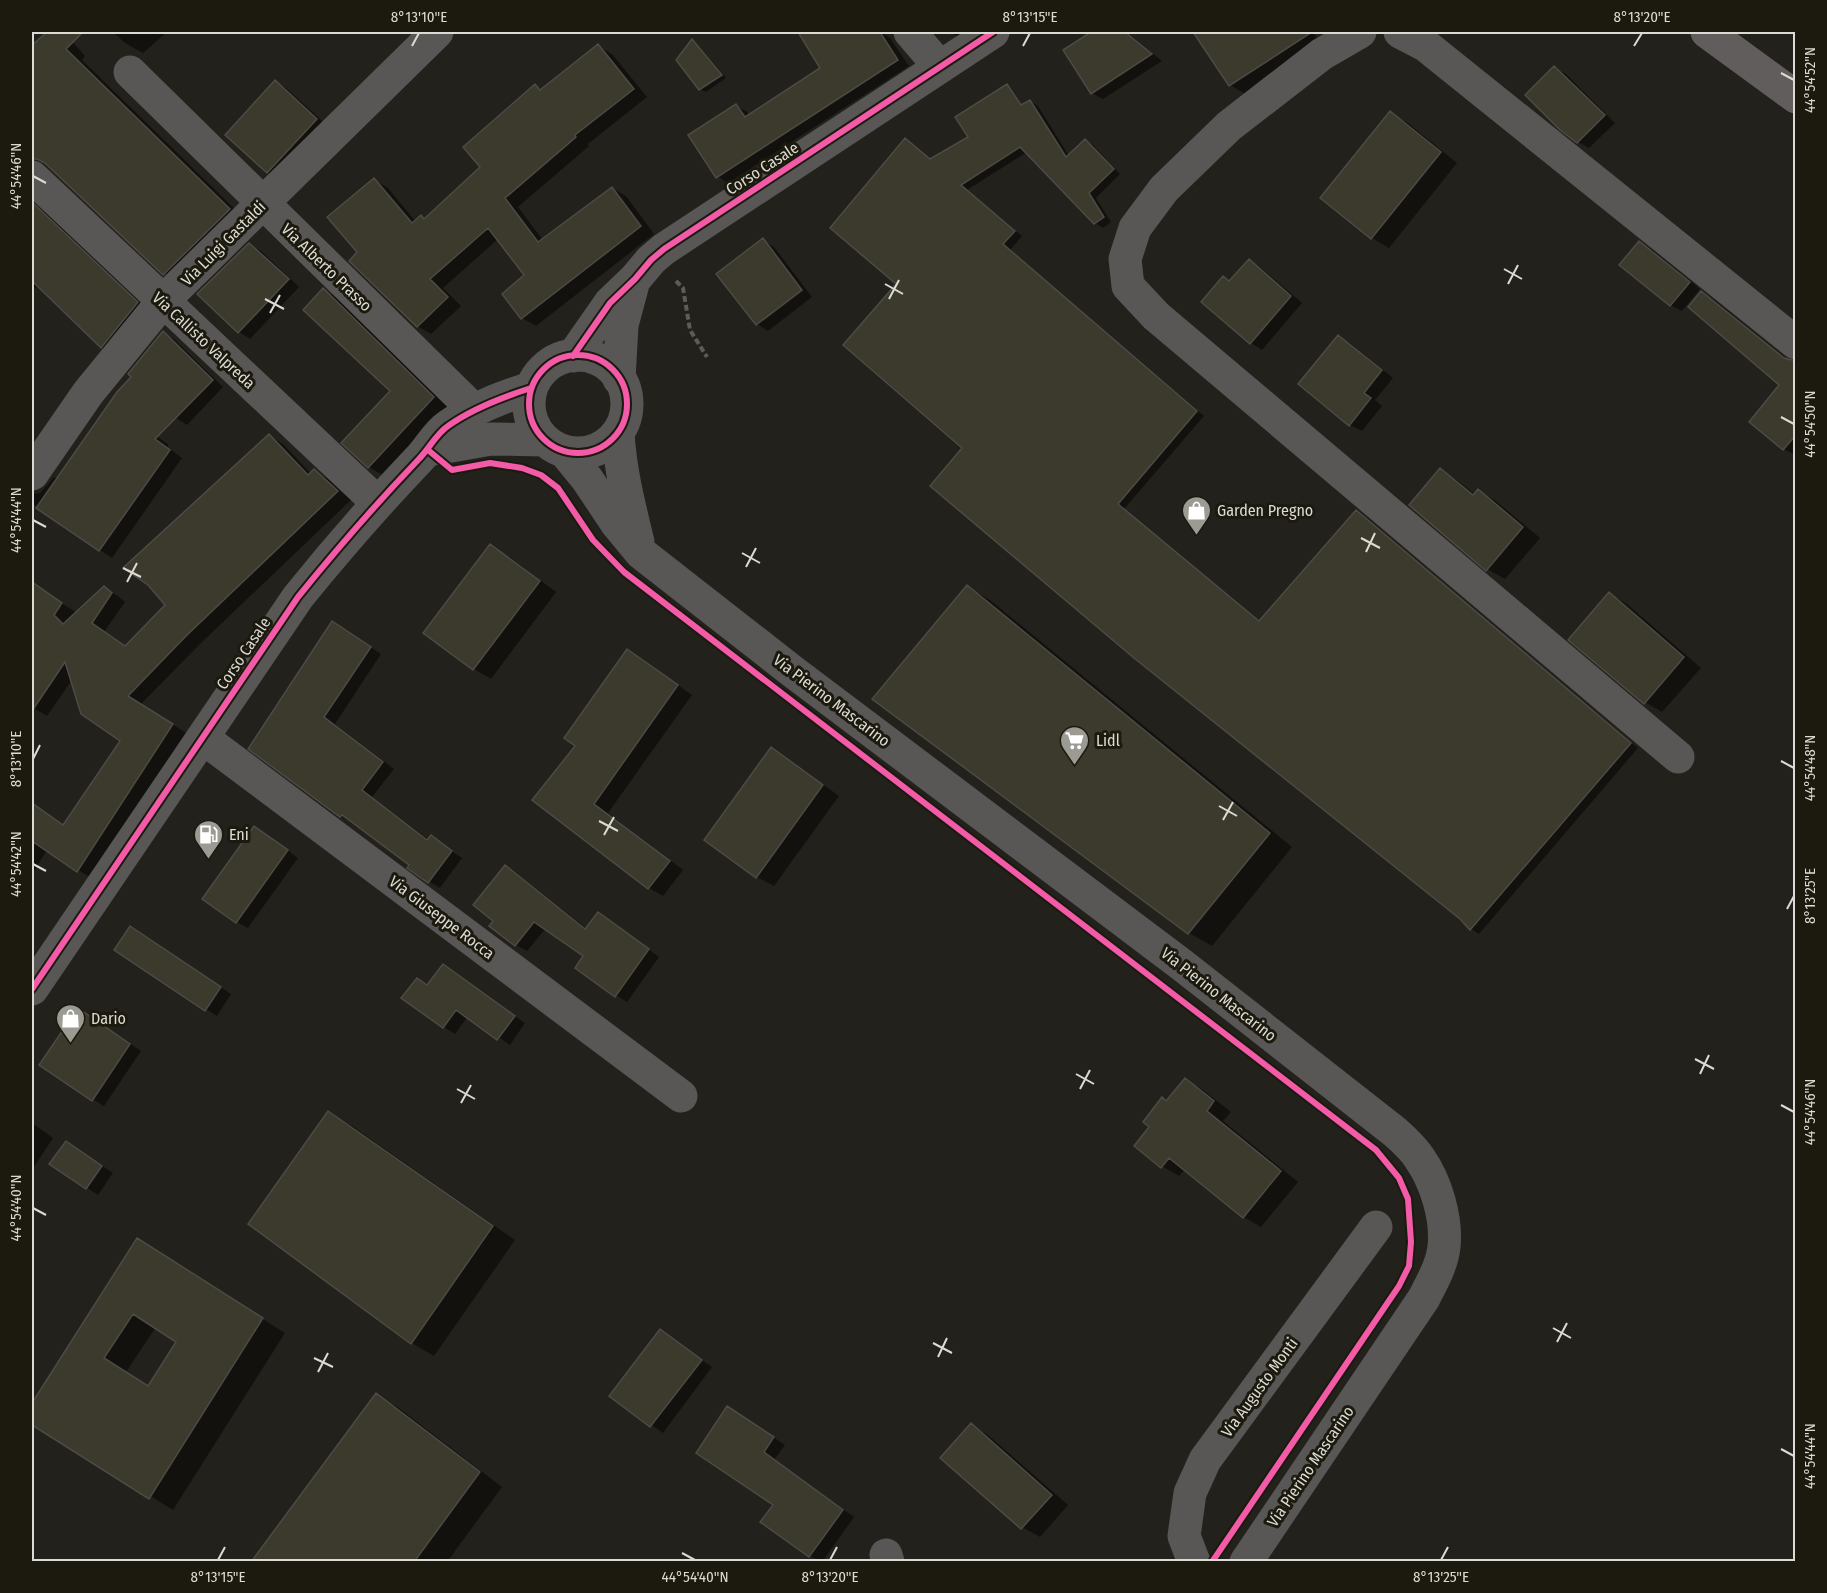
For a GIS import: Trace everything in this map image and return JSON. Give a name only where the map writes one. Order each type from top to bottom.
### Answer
[{"type":"highway","points":[[1707,32],[1796,97]]},
{"type":"street","name":"Via Luigi Gastaldi","points":[[32,474],[88,393],[163,301],[437,32]]},
{"type":"street","points":[[910,32],[940,67]]},
{"type":"street","name":"Corso Casale","points":[[573,356],[610,303],[664,249],[993,32]]},
{"type":"street","points":[[1360,32],[1322,54],[1229,126],[1164,189],[1135,228],[1125,259],[1128,286],[1156,316],[1678,757]]},
{"type":"street","points":[[1400,32],[1425,45],[1796,343]]},
{"type":"street","name":"Via Alberto Prasso","points":[[130,72],[474,410]]},
{"type":"street","name":"Via Callisto Valpreda","points":[[32,177],[378,502]]},
{"type":"street","name":"Corso Casale","points":[[619,379],[622,325],[634,279]]},
{"type":"street","points":[[428,450],[491,439],[555,446],[580,453],[595,450],[608,443],[618,432],[627,406],[625,392],[619,379],[599,361],[586,356],[559,359],[547,366],[531,388],[528,402],[535,429],[555,446]]},
{"type":"street","name":"Corso Casale","points":[[32,989],[298,597],[378,502],[428,450],[447,426],[474,410],[531,388]]},
{"type":"street","points":[[618,432],[619,458],[626,495],[641,553]]},
{"type":"street","name":"Via Pierino Mascarino","points":[[555,446],[587,479],[617,524],[641,553],[792,671],[1201,979],[1395,1132],[1419,1157],[1431,1177],[1444,1226],[1444,1247],[1437,1274],[1424,1298],[1246,1562]]},
{"type":"street","name":"Via Giuseppe Rocca","points":[[203,738],[681,1096]]},
{"type":"street","name":"Via Augusto Monti","points":[[1194,1562],[1184,1536],[1190,1493],[1205,1460],[1376,1227]]},
{"type":"path","points":[[676,281],[683,288],[690,330],[707,357]]},
{"type":"building","points":[[47,32],[83,32],[66,49],[230,209],[163,275],[45,163],[32,159],[32,45]]},
{"type":"building","points":[[798,32],[880,32],[898,60],[716,178],[688,135],[736,104],[745,117],[820,68]]},
{"type":"building","points":[[1091,32],[1125,32],[1152,54],[1091,94],[1063,50]]},
{"type":"building","points":[[1193,32],[1312,32],[1229,86]]},
{"type":"building","points":[[692,39],[722,75],[699,90],[676,60]]},
{"type":"building","points":[[598,44],[634,89],[575,135],[576,137],[505,198],[538,242],[612,187],[641,226],[521,319],[502,294],[524,275],[488,228],[430,279],[448,297],[417,327],[349,261],[357,252],[327,217],[374,178],[412,223],[421,215],[424,219],[480,167],[463,147],[535,84],[540,90]]},
{"type":"building","points":[[1554,66],[1605,115],[1577,143],[1560,130],[1525,95]]},
{"type":"building","points":[[275,80],[317,119],[267,173],[225,135]]},
{"type":"building","points":[[1007,84],[1021,105],[1030,100],[1066,157],[1085,139],[1114,169],[1089,193],[1104,217],[1094,224],[1020,147],[961,185],[1015,231],[1003,244],[1197,411],[1118,504],[1259,621],[1356,510],[1631,743],[1470,930],[1460,919],[1134,658],[930,486],[962,448],[843,345],[896,284],[830,228],[905,138],[930,159],[968,137],[955,117]]},
{"type":"building","points":[[1390,111],[1441,152],[1371,239],[1320,198]]},
{"type":"building","points":[[32,202],[138,302],[101,348],[32,281]]},
{"type":"building","points":[[763,238],[802,290],[756,325],[716,274]]},
{"type":"building","points":[[1639,241],[1690,282],[1670,306],[1619,265]]},
{"type":"building","points":[[249,243],[289,279],[238,333],[197,294]]},
{"type":"building","points":[[1249,259],[1291,296],[1250,344],[1201,302],[1223,276],[1229,281]]},
{"type":"building","points":[[323,288],[434,397],[368,468],[341,443],[390,391],[303,310]]},
{"type":"building","points":[[1701,291],[1784,358],[1796,361],[1796,435],[1783,450],[1749,422],[1779,385],[1688,307]]},
{"type":"building","points":[[163,331],[213,380],[155,439],[170,450],[99,551],[36,508],[117,392],[131,377],[128,374]]},
{"type":"building","points":[[1338,335],[1382,370],[1364,393],[1371,398],[1349,426],[1298,384]]},
{"type":"building","points":[[269,434],[308,475],[314,469],[338,491],[186,636],[128,696],[173,724],[77,872],[32,841],[32,803],[63,825],[120,741],[81,714],[65,662],[32,711],[32,582],[62,603],[54,615],[63,624],[104,586],[112,593],[92,623],[125,646],[165,605],[148,585],[123,568]]},
{"type":"building","points":[[1440,468],[1473,495],[1478,489],[1523,527],[1486,571],[1409,505]]},
{"type":"building","points":[[490,544],[540,581],[473,670],[423,633]]},
{"type":"building","name":"Lidl","points":[[967,585],[1270,833],[1188,934],[872,699]]},
{"type":"building","points":[[1609,592],[1684,657],[1644,704],[1568,640]]},
{"type":"building","points":[[332,621],[371,647],[324,717],[383,762],[362,790],[427,840],[431,835],[452,851],[428,883],[407,868],[409,865],[342,815],[340,817],[248,749]]},
{"type":"building","points":[[627,649],[678,685],[594,804],[670,861],[648,889],[532,800],[575,746],[564,738]]},
{"type":"building","points":[[771,747],[823,785],[756,878],[704,840]]},
{"type":"building","points":[[254,826],[288,850],[236,923],[202,899]]},
{"type":"building","points":[[505,865],[585,929],[598,912],[649,949],[615,997],[575,968],[583,956],[534,922],[515,946],[489,926],[493,921],[473,905]]},
{"type":"building","points":[[130,926],[221,987],[205,1011],[114,950]]},
{"type":"building","points":[[443,964],[515,1016],[497,1040],[456,1010],[443,1028],[401,998],[417,978],[427,985]]},
{"type":"building","points":[[78,1008],[130,1044],[92,1101],[39,1065]]},
{"type":"building","points":[[1185,1078],[1214,1101],[1207,1111],[1281,1171],[1243,1218],[1169,1158],[1161,1168],[1134,1146],[1149,1127],[1143,1122],[1162,1097],[1166,1101]]},
{"type":"building","points":[[328,1111],[493,1226],[411,1344],[248,1224]]},
{"type":"building","points":[[66,1141],[102,1166],[86,1189],[49,1164]]},
{"type":"building","points":[[137,1238],[263,1318],[149,1499],[32,1425],[32,1403]],"holes":[[[133,1314],[176,1342],[148,1386],[104,1358]]]},
{"type":"building","points":[[660,1329],[702,1360],[650,1427],[609,1396]]},
{"type":"building","points":[[376,1393],[480,1472],[414,1562],[251,1562]]},
{"type":"building","points":[[727,1406],[774,1437],[764,1452],[843,1510],[809,1557],[760,1522],[773,1505],[696,1453]]},
{"type":"building","points":[[971,1423],[1052,1495],[1021,1529],[940,1458]]},
{"type":"cycle path","points":[[573,356],[610,303],[664,249],[993,32]]},
{"type":"cycle path","points":[[578,355],[597,359],[612,370],[623,385],[627,404],[623,423],[612,438],[597,449],[578,453],[559,449],[544,438],[533,423],[529,404],[533,385],[544,370],[559,359],[578,355]]},
{"type":"cycle path","points":[[32,989],[312,579],[444,429],[478,408],[531,388]]},
{"type":"cycle path","points":[[428,450],[452,470],[490,463],[522,468],[541,475],[558,488],[593,540],[624,572],[1376,1150],[1399,1178],[1408,1199],[1411,1242],[1409,1266],[1399,1286],[1212,1562]]},
{"type":"place","name":"Garden Pregno","points":[[1196,536]]},
{"type":"place","name":"Lidl","points":[[1075,766]]},
{"type":"place","name":"Eni","points":[[208,860]]},
{"type":"place","name":"Dario","points":[[70,1044]]}]
